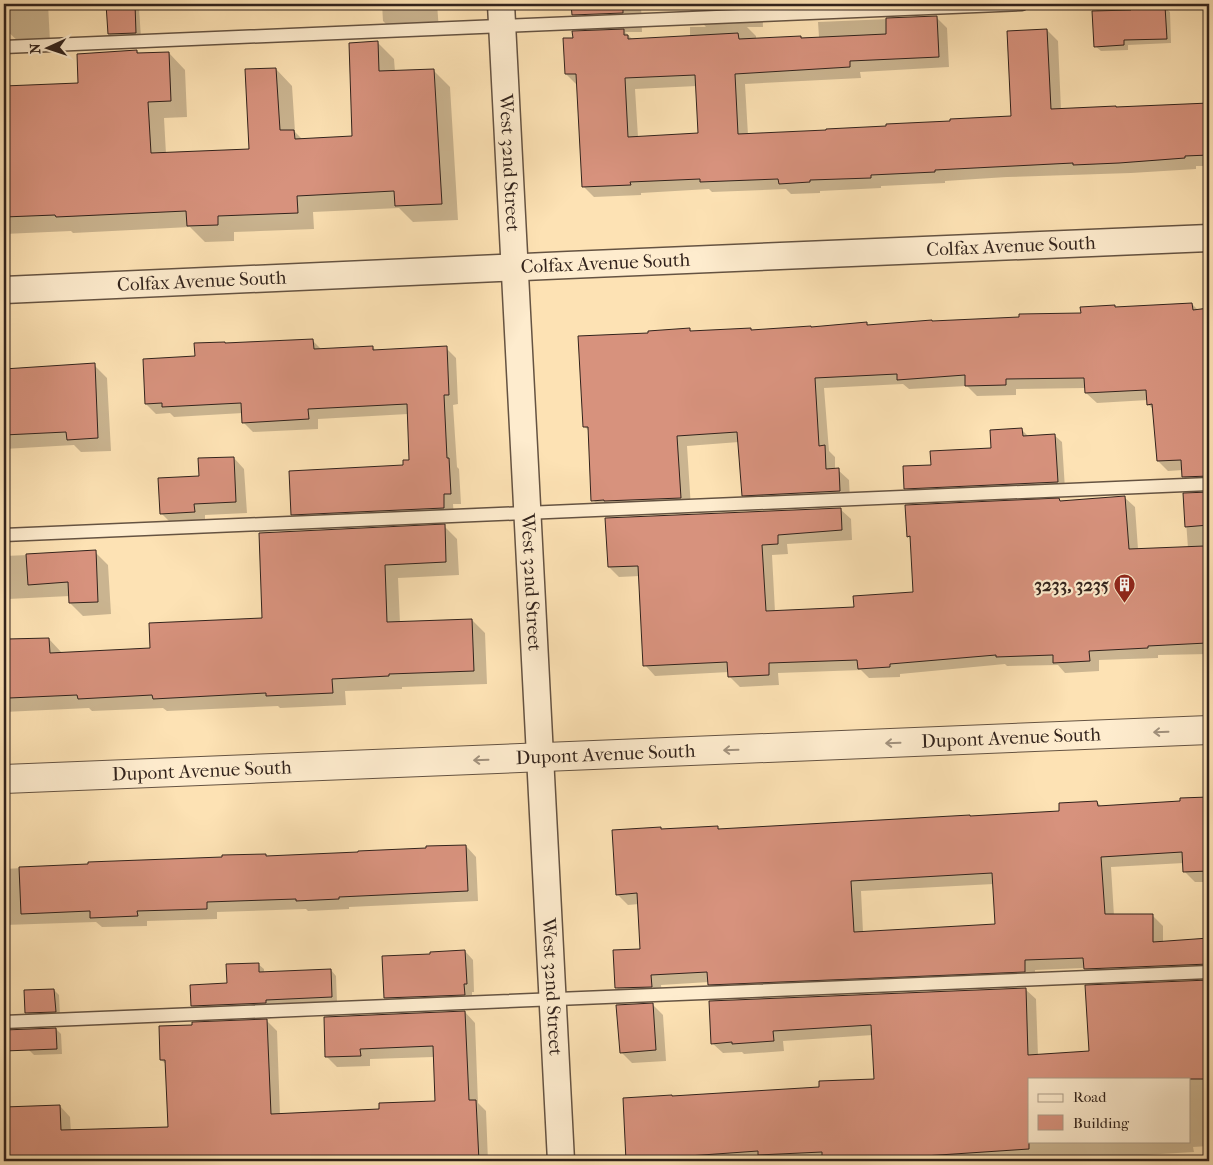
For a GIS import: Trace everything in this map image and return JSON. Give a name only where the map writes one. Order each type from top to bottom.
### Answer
[{"type":"street","name":"West 32nd Street","points":[[502,15],[561,1161]]},
{"type":"street","name":"Colfax Avenue South","points":[[4,290],[1209,238]]},
{"type":"street","name":"Dupont Avenue South","points":[[4,779],[1209,730]]},
{"type":"lane","points":[[4,47],[502,15],[1022,4]]},
{"type":"lane","points":[[4,535],[1209,484]]},
{"type":"lane","points":[[4,1022],[1209,972]]},
{"type":"building","points":[[106,4],[135,4],[136,33],[108,34]]},
{"type":"building","points":[[571,4],[623,4],[623,13],[572,15]]},
{"type":"building","points":[[1165,6],[1167,39],[1124,40],[1124,45],[1094,47],[1092,11],[1131,10],[1131,7]]},
{"type":"building","points":[[937,16],[939,57],[850,61],[850,67],[735,74],[738,134],[826,130],[886,126],[886,124],[950,121],[950,119],[1011,116],[1007,31],[1047,29],[1051,109],[1209,103],[1209,155],[1119,163],[1073,165],[1073,163],[935,170],[935,172],[871,175],[871,178],[810,180],[810,182],[779,184],[778,179],[700,182],[700,179],[630,182],[631,185],[582,187],[576,74],[565,74],[563,38],[573,38],[572,31],[624,29],[624,35],[628,35],[628,39],[738,33],[739,39],[801,36],[801,38],[886,34],[886,18]],"holes":[[[695,75],[698,133],[628,137],[625,78]]]},
{"type":"building","points":[[378,41],[379,71],[434,69],[442,204],[395,206],[394,191],[297,196],[298,213],[218,216],[218,225],[187,226],[186,211],[56,217],[55,215],[4,217],[4,86],[78,83],[77,54],[137,50],[137,53],[169,52],[171,101],[148,102],[151,153],[249,149],[245,69],[276,68],[280,130],[294,130],[295,139],[352,136],[349,43]]},
{"type":"building","points":[[1192,303],[1193,310],[1209,308],[1209,476],[1182,477],[1181,460],[1157,461],[1152,404],[1147,405],[1146,390],[1085,393],[1084,378],[1006,379],[1006,385],[965,386],[965,375],[897,380],[897,374],[815,378],[819,446],[825,445],[826,469],[839,468],[840,491],[742,496],[737,432],[677,436],[681,498],[591,501],[588,427],[583,427],[578,336],[648,333],[648,331],[690,328],[690,331],[751,328],[751,330],[867,322],[867,325],[932,320],[1019,317],[1019,314],[1081,313],[1080,307]]},
{"type":"building","points":[[313,339],[314,349],[373,346],[373,350],[447,346],[449,395],[444,395],[451,494],[444,494],[444,508],[291,515],[289,471],[403,465],[403,460],[409,460],[407,404],[308,409],[309,419],[242,423],[241,403],[162,407],[162,403],[145,404],[143,359],[195,356],[194,343]]},
{"type":"building","points":[[95,363],[98,438],[67,440],[66,432],[4,435],[4,369]]},
{"type":"building","points":[[1022,428],[1023,436],[1055,434],[1058,482],[904,489],[903,466],[931,465],[930,451],[991,448],[990,430]]},
{"type":"building","points":[[234,457],[236,502],[194,504],[195,512],[160,514],[158,478],[199,476],[198,458]]},
{"type":"building","points":[[1209,492],[1209,525],[1185,527],[1183,493]]},
{"type":"building","points":[[1125,496],[1129,549],[1204,546],[1207,643],[1089,651],[1090,661],[1053,663],[1053,655],[996,657],[996,655],[890,664],[890,667],[858,669],[857,660],[769,663],[769,675],[728,677],[727,662],[643,666],[638,566],[608,567],[605,518],[841,508],[842,530],[778,535],[778,544],[762,545],[766,611],[854,607],[853,596],[913,592],[910,536],[907,537],[905,505],[1059,498],[1060,501]]},
{"type":"building","points":[[445,524],[446,562],[385,565],[387,622],[472,619],[474,671],[389,674],[389,676],[332,679],[333,693],[266,696],[266,693],[153,699],[152,695],[78,699],[77,695],[9,698],[7,639],[49,638],[50,653],[150,648],[149,623],[262,618],[259,533]]},
{"type":"building","points":[[96,550],[98,602],[69,603],[68,582],[28,585],[26,554]]},
{"type":"building","points":[[1209,797],[1209,871],[1183,872],[1182,852],[1101,857],[1105,914],[1153,914],[1153,942],[1209,938],[1209,964],[1084,969],[1083,958],[1025,960],[1025,972],[708,985],[707,972],[651,975],[652,987],[615,988],[613,950],[640,949],[637,893],[616,895],[612,830],[718,826],[718,829],[1059,811],[1059,803],[1097,801],[1098,806],[1180,801],[1180,798]],"holes":[[[992,873],[995,924],[854,932],[851,881]]]},
{"type":"building","points":[[466,845],[468,891],[296,901],[296,899],[207,902],[207,909],[137,911],[138,916],[90,918],[90,911],[21,914],[19,867],[88,864],[88,862],[222,857],[222,855],[266,854],[266,856]]},
{"type":"building","points":[[465,950],[467,984],[464,984],[465,995],[384,998],[382,956]]},
{"type":"building","points":[[259,963],[259,972],[331,969],[332,997],[266,1000],[266,1003],[191,1006],[190,985],[227,983],[226,964]]},
{"type":"building","points":[[1209,980],[1209,1079],[1028,1078],[1029,1149],[924,1156],[924,1160],[898,1161],[822,1161],[822,1152],[758,1155],[758,1151],[674,1157],[674,1161],[626,1161],[623,1098],[819,1087],[819,1081],[874,1079],[871,1025],[773,1031],[774,1041],[711,1044],[709,1001],[1026,988],[1028,1055],[1089,1051],[1085,985]]},
{"type":"building","points":[[54,989],[56,1012],[25,1013],[24,990]]},
{"type":"building","points":[[653,1003],[656,1050],[620,1053],[616,1005]]},
{"type":"building","points":[[465,1011],[469,1100],[476,1100],[479,1161],[442,1161],[442,1157],[356,1161],[4,1161],[4,1107],[60,1105],[61,1130],[168,1127],[165,1060],[160,1060],[159,1026],[192,1025],[192,1022],[267,1019],[271,1114],[379,1109],[379,1103],[435,1101],[433,1046],[360,1049],[361,1056],[325,1057],[324,1017]]},
{"type":"building","points":[[56,1028],[57,1049],[4,1051],[4,1030]]},
{"type":"place","name":"3233, 3235","points":[[1125,604]]}]
